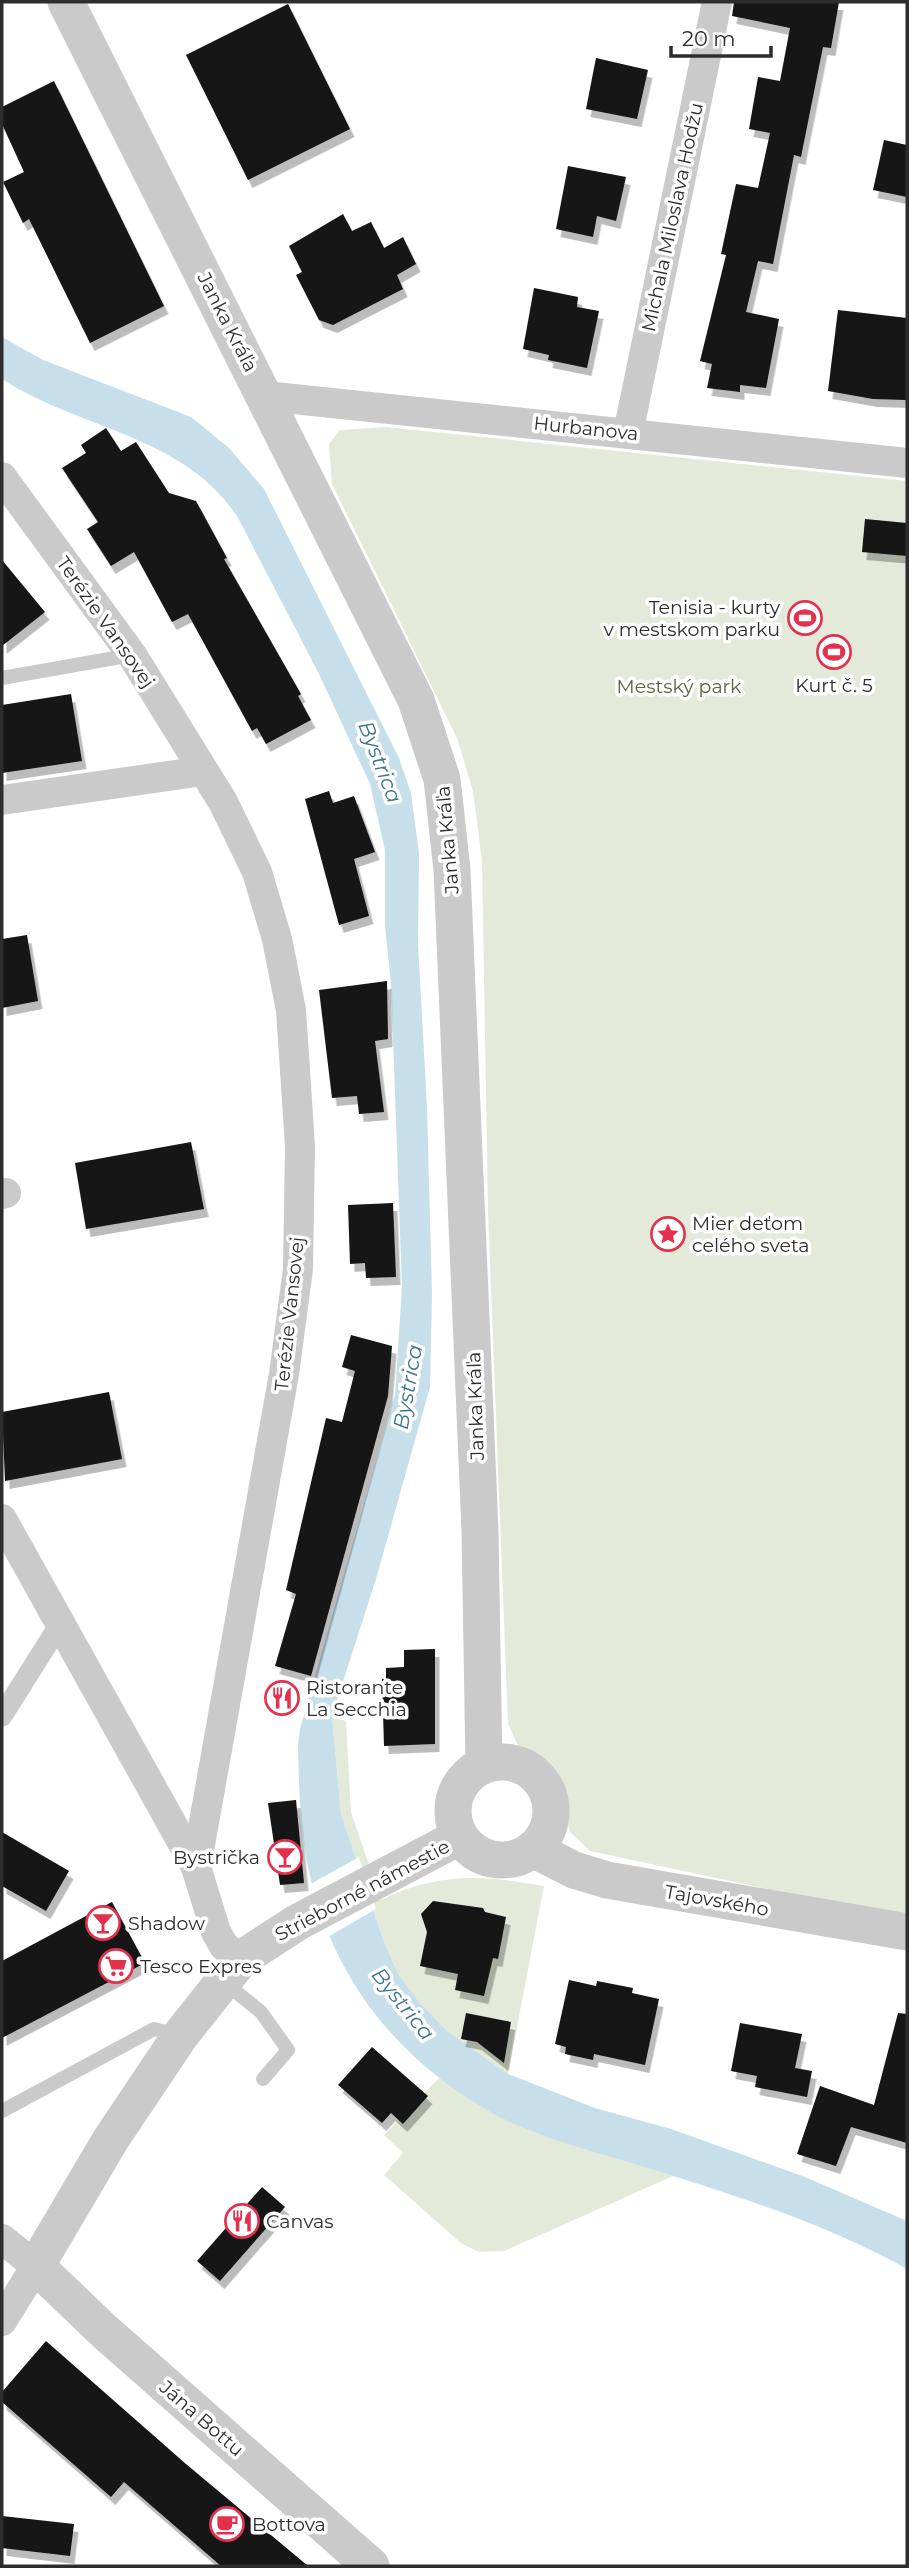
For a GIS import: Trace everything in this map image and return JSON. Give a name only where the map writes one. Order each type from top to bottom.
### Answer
[{"type":"street","name":"Janka Kráľa","points":[[66,2],[416,700],[442,779],[452,870],[480,1517],[484,1765]]},
{"type":"street","name":"Michala Miloslava Hodžu","points":[[628,433],[717,2]]},
{"type":"street","name":"Hurbanova","points":[[265,396],[907,463]]},
{"type":"street","name":"Terézie Vansovej","points":[[2,477],[132,655],[223,803],[257,872],[277,939],[291,1010],[300,1146],[298,1269],[284,1374],[196,1867]]},
{"type":"street","points":[[2,800],[203,771]]},
{"type":"street","name":"Terézie Vansovej","points":[[2,1519],[196,1867],[216,1932],[232,1970]]},
{"type":"street","points":[[2,1716],[60,1624]]},
{"type":"street","points":[[499,1761],[528,1769],[548,1793],[550,1824],[533,1849],[507,1860],[493,1860],[468,1848],[454,1824],[455,1795],[461,1782],[484,1765],[499,1761]]},
{"type":"street","name":"Strieborné námestie","points":[[36,2266],[111,2138],[180,2036],[232,1970],[309,1916],[460,1837]]},
{"type":"street","name":"Tajovského","points":[[533,1849],[574,1870],[607,1880],[907,1932]]},
{"type":"street","points":[[2,2239],[36,2266],[2,2321]]},
{"type":"street","name":"Jána Bottu","points":[[36,2266],[104,2332],[371,2566]]},
{"type":"lane","points":[[2,678],[132,655]]},
{"type":"lane","points":[[232,1970],[288,2050],[263,2079]]},
{"type":"lane","points":[[2,2111],[155,2029],[180,2036]]},
{"type":"green space","name":"Mestský park","points":[[386,427],[907,481],[907,1915],[871,1911],[590,1851],[570,1832],[561,1800],[549,1778],[519,1748],[508,1724],[488,1211],[482,861],[473,791],[457,738],[332,484],[329,444],[340,430]]},
{"type":"green space","points":[[332,1716],[346,1721],[351,1812],[381,1900],[422,1884],[461,1878],[544,1886],[508,2074],[447,2031],[420,2003],[398,1974],[383,1939],[341,1814]]},
{"type":"green space","points":[[441,2076],[467,2095],[523,2124],[582,2147],[673,2176],[504,2251],[479,2252],[462,2244],[384,2175],[403,2153],[384,2135]]},
{"type":"water","name":"Bystrica","points":[[2,337],[43,360],[191,417],[229,448],[264,489],[399,758],[411,793],[419,853],[418,943],[427,1108],[432,1295],[430,1387],[376,1579],[332,1716],[341,1814],[383,1939],[398,1974],[420,2003],[447,2031],[508,2074],[595,2108],[671,2129],[805,2177],[907,2221],[907,2269],[844,2237],[777,2211],[543,2135],[487,2110],[423,2065],[396,2039],[351,1979],[334,1946],[320,1910],[306,1856],[300,1809],[298,1745],[300,1729],[395,1395],[402,1287],[391,984],[385,925],[385,850],[370,784],[319,674],[237,516],[215,489],[188,467],[159,450],[32,396],[2,379]]},
{"type":"pier","points":[[359,1857],[376,1909],[326,1938],[309,1885]]},
{"type":"building","points":[[734,2],[839,2],[831,48],[823,47],[801,157],[794,155],[773,264],[758,261],[746,312],[779,319],[766,388],[740,385],[740,392],[707,388],[712,364],[700,361],[726,255],[721,254],[736,184],[758,188],[770,133],[749,129],[758,77],[780,81],[790,28],[732,16]]},
{"type":"building","points":[[288,4],[350,129],[248,180],[186,55]]},
{"type":"building","points":[[596,58],[648,70],[637,119],[586,109]]},
{"type":"building","points":[[54,81],[164,306],[90,343],[29,219],[23,223],[3,182],[24,172],[2,124],[2,107]]},
{"type":"building","points":[[884,140],[907,145],[907,197],[873,190]]},
{"type":"building","points":[[568,166],[626,177],[616,221],[597,216],[593,237],[556,229]]},
{"type":"building","points":[[343,214],[352,231],[371,222],[384,248],[403,237],[416,264],[397,275],[403,289],[333,325],[319,320],[296,275],[302,272],[289,246]]},
{"type":"building","points":[[534,288],[578,297],[577,307],[599,311],[587,368],[548,360],[549,355],[523,349]]},
{"type":"building","points":[[838,310],[907,318],[907,400],[873,399],[828,391]]},
{"type":"building","points":[[106,428],[121,451],[136,442],[169,493],[196,501],[227,558],[224,559],[301,694],[298,696],[311,720],[266,744],[257,728],[252,731],[188,614],[172,622],[134,552],[111,566],[87,529],[98,522],[62,468],[86,453],[81,445]]},
{"type":"building","points":[[865,519],[907,523],[907,556],[862,552]]},
{"type":"building","points":[[2,560],[45,612],[2,646]]},
{"type":"building","points":[[71,694],[82,761],[2,773],[2,705]]},
{"type":"building","points":[[329,791],[333,803],[354,796],[375,852],[354,859],[369,916],[339,925],[305,799]]},
{"type":"building","points":[[27,935],[38,1001],[2,1008],[2,939]]},
{"type":"building","points":[[387,981],[388,1039],[375,1041],[384,1112],[359,1114],[357,1096],[332,1098],[319,990]]},
{"type":"building","points":[[191,1142],[204,1209],[86,1229],[75,1163]]},
{"type":"building","points":[[393,1203],[396,1277],[366,1278],[365,1263],[350,1264],[348,1205]]},
{"type":"building","points":[[351,1335],[392,1346],[388,1396],[311,1676],[275,1666],[296,1594],[286,1590],[326,1418],[342,1422],[355,1371],[342,1367]]},
{"type":"building","points":[[109,1392],[122,1459],[5,1481],[2,1412]]},
{"type":"building","points":[[435,1649],[435,1744],[384,1746],[382,1679],[386,1679],[386,1668],[404,1667],[404,1650]]},
{"type":"building","points":[[296,1800],[304,1883],[280,1885],[268,1803]]},
{"type":"building","points":[[2,1832],[69,1871],[46,1911],[2,1886]]},
{"type":"building","points":[[433,1901],[483,1908],[485,1912],[506,1917],[498,1959],[493,1958],[484,1996],[455,1990],[458,1974],[420,1966],[427,1932],[421,1914]]},
{"type":"building","points":[[112,1902],[145,1963],[2,2038],[2,1961]]},
{"type":"building","points":[[569,1980],[596,1986],[597,1981],[633,1988],[632,1993],[659,1999],[645,2065],[594,2054],[593,2060],[565,2054],[566,2047],[555,2044]]},
{"type":"building","points":[[466,2013],[511,2022],[504,2063],[477,2042],[461,2039]]},
{"type":"building","points":[[898,2013],[907,2014],[907,2143],[851,2127],[836,2166],[797,2154],[820,2086],[874,2105]]},
{"type":"building","points":[[740,2023],[802,2034],[795,2068],[812,2071],[807,2097],[755,2087],[757,2076],[731,2071]]},
{"type":"building","points":[[372,2047],[428,2096],[403,2124],[391,2113],[382,2123],[338,2085]]},
{"type":"building","points":[[262,2187],[285,2207],[220,2281],[197,2261]]},
{"type":"building","points":[[46,2341],[186,2464],[308,2566],[221,2566],[124,2482],[111,2497],[2,2402],[2,2392]]},
{"type":"building","points":[[2,2516],[74,2524],[70,2556],[2,2548]]},
{"type":"place","name":"Tenisia - kurty v mestskom parku","points":[[805,618]]},
{"type":"place","name":"Kurt č. 5","points":[[834,652]]},
{"type":"place","name":"Mier deťom celého sveta","points":[[668,1234]]},
{"type":"place","name":"Ristorante La Secchia","points":[[282,1698]]},
{"type":"place","name":"Bystrička","points":[[285,1857]]},
{"type":"place","name":"Shadow","points":[[103,1923]]},
{"type":"place","name":"Tesco Expres","points":[[116,1966]]},
{"type":"place","name":"Canvas","points":[[242,2221]]},
{"type":"place","name":"Bottova","points":[[227,2524]]}]
